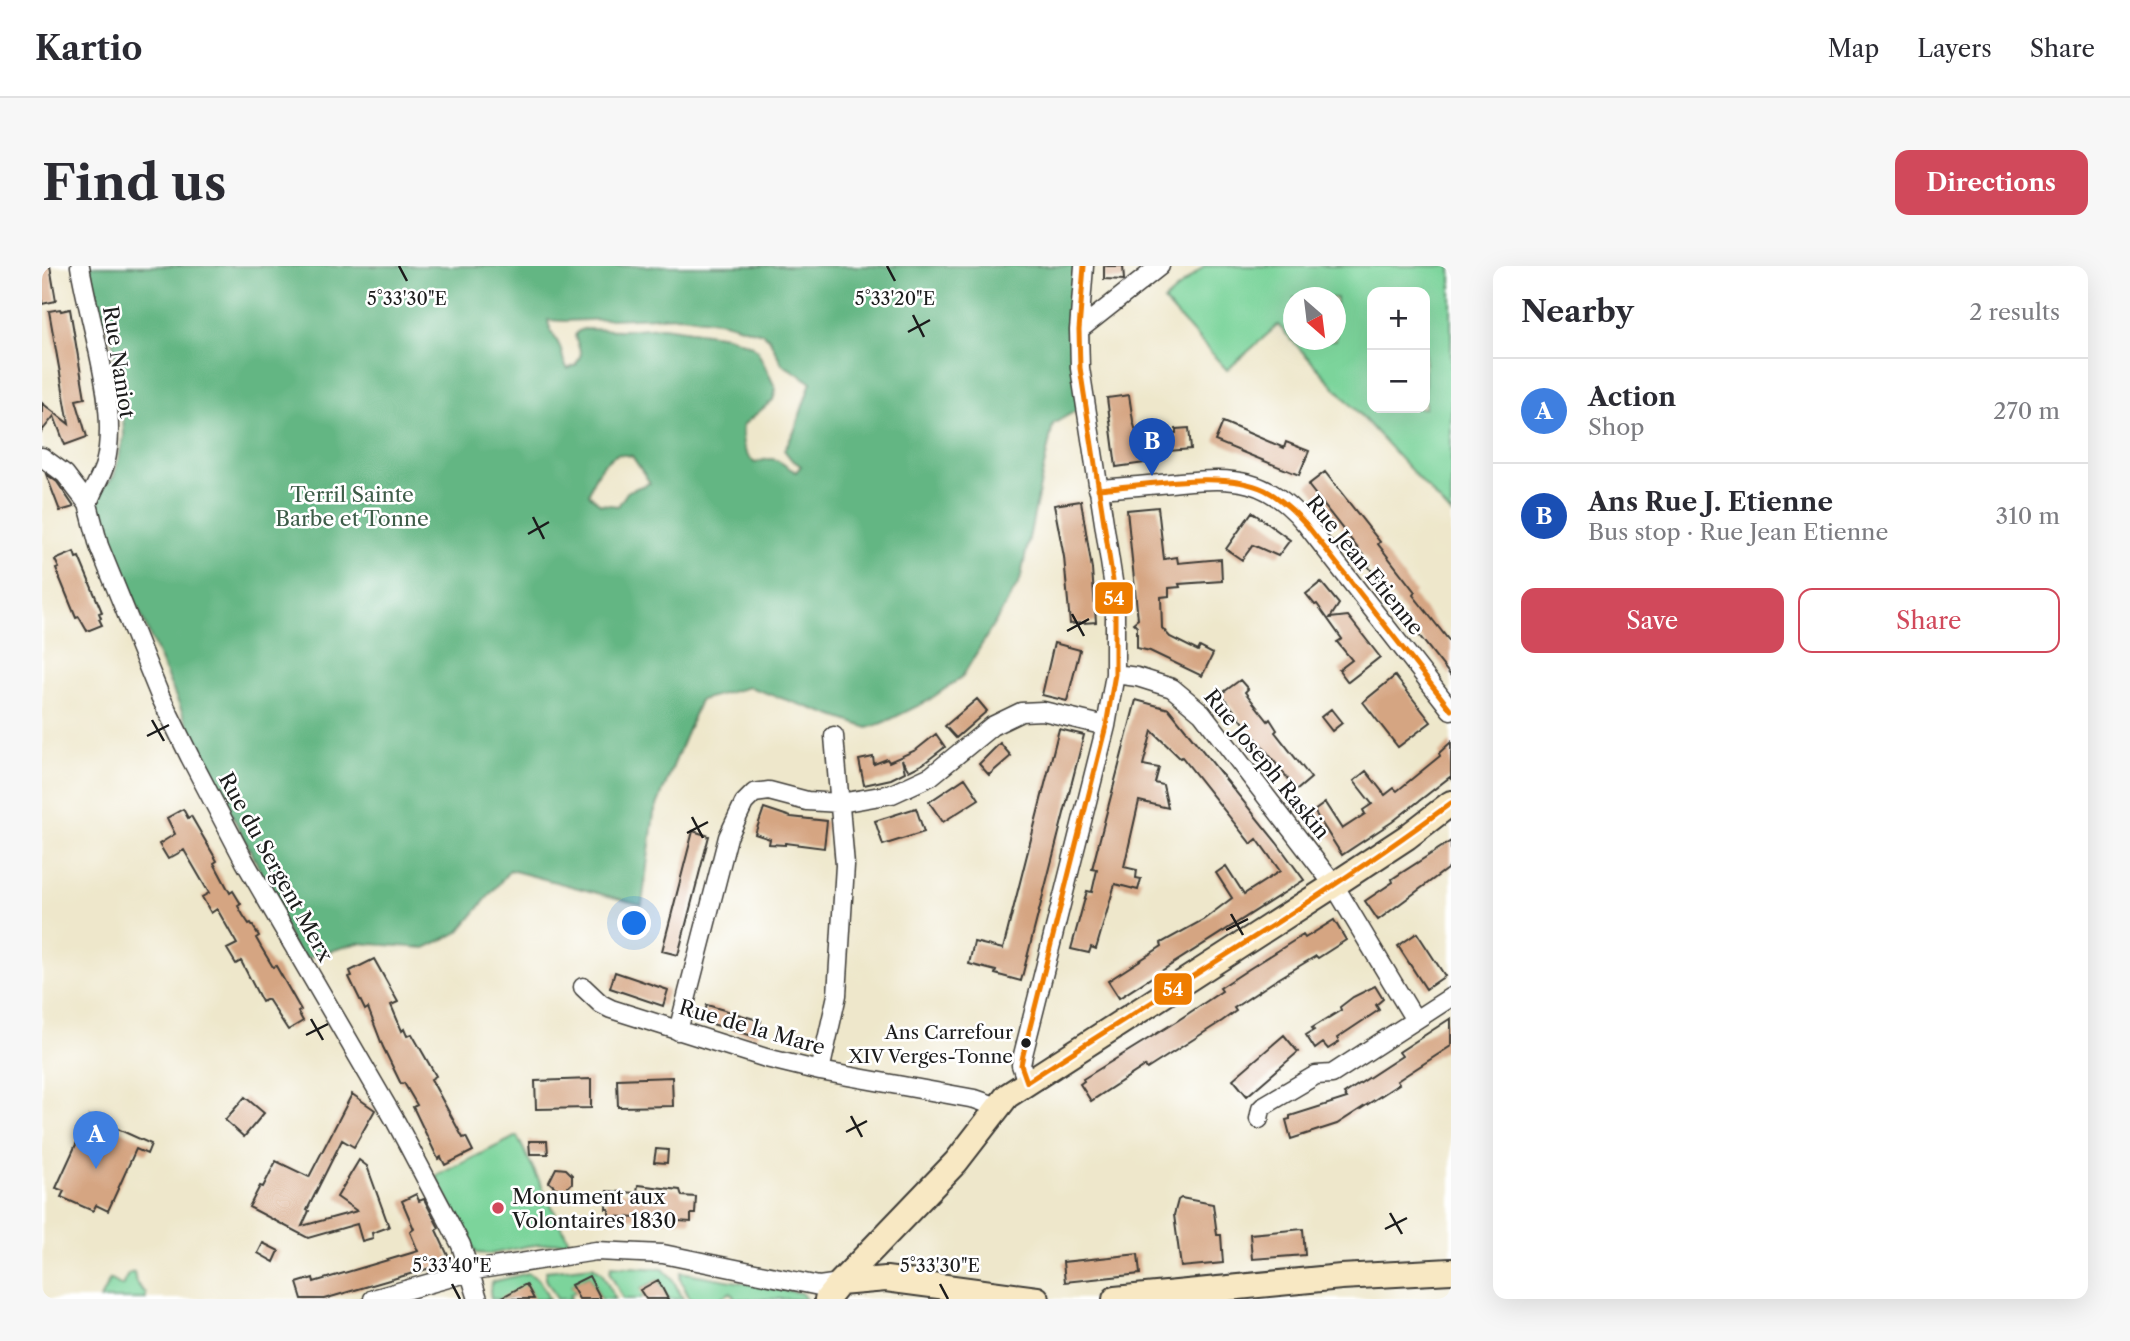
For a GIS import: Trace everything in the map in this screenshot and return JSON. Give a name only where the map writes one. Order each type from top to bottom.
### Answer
[{"type":"street","name":"Rue Naniot","points":[[80,266],[97,342],[106,399],[108,439],[104,465],[89,504]]},
{"type":"street","points":[[1027,1082],[1022,1074],[1023,1055],[1106,726],[1115,674],[1114,597],[1083,402],[1079,330],[1084,266]]},
{"type":"street","points":[[1079,330],[1160,266]]},
{"type":"street","name":"Rue du Sergent Merx","points":[[42,457],[65,474],[89,504],[99,545],[160,696],[245,862],[396,1122],[461,1245],[478,1299]]},
{"type":"street","name":"Rue Jean Etienne","points":[[1098,489],[1224,479],[1248,482],[1270,491],[1289,505],[1306,524],[1451,710]]},
{"type":"street","name":"Rue Joseph Raskin","points":[[1115,674],[1137,677],[1172,688],[1202,713],[1334,885],[1415,1020]]},
{"type":"street","points":[[678,1031],[728,837],[748,798],[761,791],[807,801],[840,803],[876,798],[917,784],[946,765],[1001,720],[1021,712],[1043,711],[1106,726]]},
{"type":"street","points":[[820,1071],[836,995],[845,865],[834,736]]},
{"type":"street","points":[[833,1291],[956,1162],[1007,1096],[1334,885],[1451,803]]},
{"type":"street","name":"Rue de la Mare","points":[[583,987],[601,1004],[611,1009],[766,1058],[820,1071],[975,1099],[998,1107]]},
{"type":"street","points":[[1259,1119],[1265,1105],[1316,1074],[1332,1074],[1451,997]]},
{"type":"street","points":[[373,1299],[470,1272],[596,1251],[663,1254],[833,1291],[886,1279],[1037,1299]]},
{"type":"street","points":[[1115,1299],[1341,1277],[1451,1270]]},
{"type":"green space","name":"Terril Sainte Barbe et Tonne","points":[[80,266],[1084,266],[1079,409],[1053,424],[1020,581],[962,677],[926,702],[868,728],[749,687],[700,700],[654,813],[642,905],[510,870],[459,932],[425,948],[358,943],[300,960],[254,857],[200,754],[110,542],[105,517],[88,504],[114,476],[124,436],[122,396],[111,334],[84,291]],"holes":[[[681,316],[724,322],[762,333],[769,338],[782,364],[811,382],[794,432],[784,450],[801,466],[796,472],[774,459],[755,463],[745,451],[742,441],[743,425],[773,400],[776,389],[757,350],[751,345],[727,336],[663,327],[583,329],[575,336],[581,354],[576,365],[568,369],[548,320]],[[618,454],[632,456],[650,483],[628,491],[618,506],[600,504],[589,494],[593,482],[602,466]]]},
{"type":"green space","points":[[1204,266],[1451,266],[1451,514],[1301,350],[1346,350],[1346,287],[1283,287],[1283,330],[1278,325],[1227,370],[1164,301]]},
{"type":"green space","points":[[517,1136],[569,1241],[491,1254],[476,1253],[436,1176]]},
{"type":"green space","points":[[593,1266],[602,1273],[615,1299],[601,1299],[589,1276],[571,1285],[575,1292],[570,1295],[571,1299],[557,1299],[546,1279],[546,1271]]},
{"type":"green space","points":[[611,1266],[663,1269],[672,1278],[683,1299],[668,1299],[658,1280],[641,1289],[644,1296],[639,1299],[623,1299],[610,1273]]},
{"type":"green space","points":[[134,1272],[136,1283],[146,1294],[146,1299],[100,1299],[110,1279],[122,1286],[128,1274]]},
{"type":"green space","points":[[681,1272],[801,1293],[806,1299],[735,1299],[731,1292],[718,1299],[690,1299],[680,1279]]},
{"type":"green space","points":[[528,1273],[539,1280],[549,1299],[534,1299],[526,1285],[511,1299],[491,1299],[492,1282]]},
{"type":"building","points":[[42,266],[50,266],[56,301],[42,304]]},
{"type":"building","points":[[1104,266],[1123,266],[1124,280],[1104,279]]},
{"type":"building","points":[[70,309],[85,398],[76,400],[87,437],[65,445],[54,416],[42,431],[42,403],[69,424],[49,311]]},
{"type":"building","points":[[1129,395],[1145,463],[1116,467],[1107,398]]},
{"type":"building","points":[[1223,422],[1284,448],[1286,442],[1309,451],[1299,475],[1215,441]]},
{"type":"building","points":[[1189,428],[1191,449],[1169,451],[1168,433]]},
{"type":"building","points":[[1325,472],[1380,542],[1378,544],[1415,592],[1413,595],[1451,643],[1451,676],[1404,616],[1406,614],[1368,566],[1370,564],[1308,485]]},
{"type":"building","points":[[46,474],[57,482],[74,507],[60,511]]},
{"type":"building","points":[[1081,501],[1092,569],[1096,622],[1070,624],[1064,557],[1054,505]]},
{"type":"building","points":[[1158,507],[1164,559],[1177,557],[1178,563],[1221,559],[1222,581],[1179,584],[1180,587],[1169,588],[1169,596],[1161,597],[1162,628],[1170,637],[1198,651],[1200,647],[1213,654],[1202,676],[1150,651],[1137,648],[1137,627],[1133,623],[1138,619],[1127,510]]},
{"type":"building","points":[[1252,512],[1290,540],[1278,556],[1253,545],[1242,560],[1226,549]]},
{"type":"building","points":[[74,552],[76,558],[79,557],[102,612],[99,613],[99,619],[102,625],[87,631],[79,617],[76,618],[56,569],[59,568],[55,560]]},
{"type":"building","points":[[1321,582],[1339,604],[1330,618],[1348,616],[1380,657],[1348,682],[1339,670],[1352,660],[1337,642],[1342,639],[1317,604],[1306,594]]},
{"type":"building","points":[[1054,643],[1080,650],[1067,701],[1042,695]]},
{"type":"building","points":[[1395,676],[1431,722],[1398,747],[1363,702]]},
{"type":"building","points":[[1240,680],[1248,689],[1245,692],[1268,721],[1270,719],[1277,730],[1275,732],[1311,778],[1297,790],[1221,694]]},
{"type":"building","points":[[977,699],[987,711],[956,738],[945,726]]},
{"type":"building","points":[[1136,700],[1169,709],[1304,880],[1119,998],[1108,981],[1162,946],[1161,943],[1203,920],[1232,898],[1216,873],[1226,866],[1244,894],[1280,871],[1257,839],[1251,844],[1182,757],[1152,731],[1143,765],[1159,768],[1155,783],[1163,785],[1168,808],[1139,801],[1124,867],[1137,870],[1136,878],[1141,879],[1138,890],[1115,884],[1096,949],[1091,947],[1089,953],[1071,949],[1087,891],[1092,892],[1097,870],[1092,869]]},
{"type":"building","points":[[1331,709],[1342,723],[1332,731],[1321,717]]},
{"type":"building","points":[[1059,729],[1084,735],[1021,981],[969,964],[974,942],[1003,949]]},
{"type":"building","points":[[936,734],[945,747],[923,764],[909,771],[902,760],[905,772],[891,779],[864,785],[859,760],[873,757],[874,764],[887,759],[889,762],[916,750]]},
{"type":"building","points":[[1451,742],[1451,780],[1450,777],[1392,822],[1342,855],[1314,811],[1325,803],[1342,829],[1365,814],[1363,810],[1372,804],[1354,781],[1366,771],[1385,795],[1394,788],[1397,791],[1440,756],[1439,753]]},
{"type":"building","points":[[1000,743],[1011,756],[989,775],[979,764]]},
{"type":"building","points":[[965,778],[979,799],[943,822],[929,802]]},
{"type":"building","points":[[764,808],[791,817],[827,821],[824,848],[785,843],[769,844],[770,839],[755,834]]},
{"type":"building","points":[[916,808],[924,832],[883,845],[875,821]]},
{"type":"building","points":[[183,809],[188,818],[191,816],[217,861],[214,863],[230,893],[233,891],[241,904],[238,906],[259,936],[256,938],[261,947],[273,967],[276,966],[301,1010],[298,1012],[303,1021],[288,1030],[268,999],[262,1002],[241,961],[236,964],[227,949],[237,944],[217,909],[211,913],[202,897],[209,893],[184,850],[168,859],[159,844],[175,834],[167,818]]},
{"type":"building","points":[[693,831],[709,836],[678,955],[662,951]]},
{"type":"building","points":[[1451,841],[1451,866],[1378,920],[1365,901],[1393,882],[1392,879]]},
{"type":"building","points":[[1334,920],[1346,940],[1273,982],[1234,1008],[1236,1011],[1222,1021],[1091,1101],[1080,1084],[1083,1079],[1177,1021],[1249,969],[1303,935],[1305,938]]},
{"type":"building","points":[[1417,933],[1445,976],[1426,989],[1398,946]]},
{"type":"building","points":[[374,959],[398,1002],[391,1005],[402,1031],[404,1029],[407,1036],[412,1034],[436,1076],[431,1079],[473,1151],[445,1165],[441,1157],[438,1159],[413,1107],[417,1105],[404,1083],[401,1084],[368,1008],[365,1010],[349,977],[352,976],[350,971]]},
{"type":"building","points":[[615,972],[668,990],[663,1006],[610,988]]},
{"type":"building","points":[[1375,986],[1383,999],[1376,1005],[1379,1010],[1337,1038],[1339,1042],[1328,1049],[1323,1043],[1315,1049],[1306,1035],[1314,1030],[1312,1028],[1341,1010],[1340,1007],[1353,997]]},
{"type":"building","points":[[707,1005],[761,1021],[756,1037],[702,1021]]},
{"type":"building","points":[[1451,1018],[1451,1046],[1337,1124],[1291,1139],[1286,1120],[1290,1119],[1290,1116],[1347,1098],[1344,1094],[1402,1056],[1399,1052]]},
{"type":"building","points":[[1284,1035],[1298,1052],[1247,1096],[1233,1079]]},
{"type":"building","points":[[672,1077],[673,1106],[618,1107],[617,1079]]},
{"type":"building","points":[[591,1079],[591,1108],[536,1109],[535,1081]]},
{"type":"building","points":[[352,1094],[375,1110],[354,1147],[342,1140],[307,1210],[309,1211],[302,1226],[357,1211],[337,1197],[359,1160],[367,1166],[389,1227],[372,1233],[373,1238],[362,1241],[357,1224],[308,1238],[249,1207],[276,1161],[309,1177]]},
{"type":"building","points":[[245,1097],[264,1113],[244,1137],[225,1120]]},
{"type":"building","points":[[89,1116],[151,1144],[147,1154],[136,1149],[108,1211],[96,1205],[93,1211],[61,1197],[64,1191],[56,1188]]},
{"type":"building","points":[[529,1141],[547,1141],[548,1154],[530,1154]]},
{"type":"building","points":[[656,1149],[668,1150],[667,1163],[654,1162]]},
{"type":"building","points":[[556,1168],[566,1169],[572,1175],[572,1183],[566,1189],[556,1188],[549,1182]]},
{"type":"building","points":[[638,1185],[680,1190],[682,1196],[696,1197],[695,1214],[691,1214],[691,1222],[609,1216],[609,1209],[606,1209],[607,1191],[637,1193]]},
{"type":"building","points":[[416,1194],[419,1201],[424,1199],[439,1228],[436,1230],[451,1262],[324,1299],[302,1299],[297,1283],[313,1278],[314,1282],[418,1251],[410,1232],[414,1229],[402,1201]]},
{"type":"building","points":[[1181,1198],[1213,1204],[1217,1235],[1221,1235],[1223,1263],[1181,1267],[1174,1215]]},
{"type":"building","points":[[1303,1229],[1305,1255],[1252,1259],[1250,1234]]},
{"type":"building","points":[[263,1243],[279,1251],[274,1262],[258,1253]]},
{"type":"building","points":[[1138,1254],[1140,1274],[1065,1282],[1063,1262]]},
{"type":"building","points":[[589,1276],[601,1299],[579,1299],[571,1285]]},
{"type":"building","points":[[658,1280],[668,1299],[646,1299],[640,1290]]},
{"type":"building","points":[[526,1284],[534,1299],[499,1299]]},
{"type":"transit line","name":"54","points":[[1084,266],[1079,330],[1080,368],[1113,581],[1115,674],[1106,726],[1023,1055],[1021,1065],[1027,1082],[1295,911],[1451,803]]},
{"type":"transit line","name":"54","points":[[1098,489],[1206,480],[1248,484],[1271,493],[1306,524],[1451,710]]},
{"type":"place","name":"Ans Rue J. Etienne","points":[[1152,476]]},
{"type":"place","name":"Ans Carrefour XIV Verges-Tonne","points":[[1026,1043]]},
{"type":"place","name":"Action","points":[[96,1169]]},
{"type":"place","name":"Monument aux Volontaires 1830","points":[[498,1208]]}]
